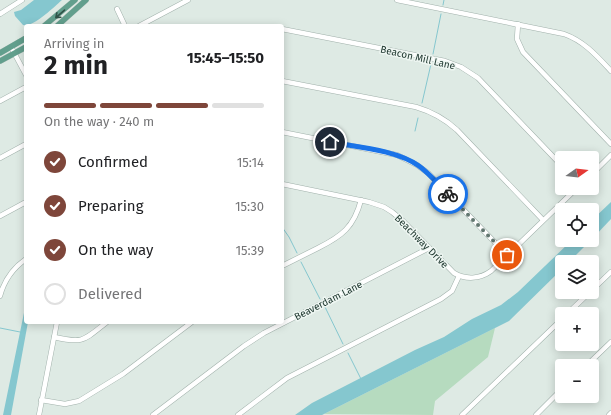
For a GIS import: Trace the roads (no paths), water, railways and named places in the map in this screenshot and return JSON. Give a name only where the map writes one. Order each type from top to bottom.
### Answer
[{"type":"main road","points":[[46,24],[75,0]]},
{"type":"main road","points":[[60,24],[86,0]]},
{"type":"main road","points":[[0,53],[24,39]]},
{"type":"main road","points":[[0,61],[24,48]]},
{"type":"street","points":[[0,14],[22,0]]},
{"type":"street","points":[[143,24],[188,0]]},
{"type":"street","points":[[397,0],[559,33],[575,39],[588,48],[611,71]]},
{"type":"street","points":[[117,9],[125,24]]},
{"type":"street","points":[[518,24],[517,39],[523,52],[611,144]]},
{"type":"street","name":"Beacon Mill Lane","points":[[284,29],[445,61],[461,67],[473,74],[555,159]]},
{"type":"street","points":[[11,47],[24,71]]},
{"type":"street","points":[[284,81],[416,107],[436,114],[457,130],[543,220]]},
{"type":"street","points":[[0,101],[24,88]]},
{"type":"street","points":[[284,132],[391,154],[412,162],[428,173],[507,255]]},
{"type":"street","points":[[0,158],[24,145]]},
{"type":"street","points":[[599,167],[611,155]]},
{"type":"street","name":"Beachway Drive","points":[[284,184],[361,200],[376,204],[392,212],[403,220],[429,248],[459,276]]},
{"type":"street","points":[[238,415],[288,378],[445,297],[453,289],[459,276],[471,278],[484,276],[570,195]]},
{"type":"street","points":[[284,265],[343,234],[355,218],[361,200]]},
{"type":"street","points":[[0,216],[24,203]]},
{"type":"street","name":"Beaverdam Lane","points":[[284,323],[429,248]]},
{"type":"street","points":[[0,296],[9,276],[15,268],[24,261]]},
{"type":"street","points":[[599,283],[611,272]]},
{"type":"street","points":[[574,307],[583,299]]},
{"type":"street","points":[[39,415],[57,324]]},
{"type":"street","points":[[54,337],[73,341],[82,340],[104,324]]},
{"type":"street","points":[[41,400],[65,404],[79,401],[123,374],[189,324]]},
{"type":"street","name":"Beaverdam Lane","points":[[153,415],[244,346],[281,324]]},
{"type":"street","points":[[462,415],[555,326]]},
{"type":"street","points":[[593,359],[611,342]]},
{"type":"street","points":[[536,415],[555,397]]},
{"type":"water","points":[[34,0],[62,0],[49,12],[30,24],[23,25],[15,16],[14,12],[21,10]]},
{"type":"water","points":[[611,202],[611,219],[599,232],[599,213]]},
{"type":"water","points":[[565,247],[584,247],[576,255],[556,255]]},
{"type":"water","points":[[555,256],[555,276],[509,321],[322,415],[295,415],[312,403],[415,350],[444,337],[472,319],[501,305],[518,292]]},
{"type":"water","points":[[24,313],[24,324],[28,324],[11,415],[3,415]]},
{"type":"waterway","points":[[443,5],[444,0]]},
{"type":"waterway","points":[[433,54],[441,14]]},
{"type":"waterway","points":[[422,103],[431,64]]},
{"type":"waterway","points":[[415,131],[418,118]]},
{"type":"waterway","points":[[284,230],[297,253]]},
{"type":"waterway","points":[[301,262],[320,299]]},
{"type":"waterway","points":[[325,307],[343,344]]},
{"type":"waterway","points":[[0,328],[20,332]]},
{"type":"waterway","points":[[348,353],[361,379]]}]
